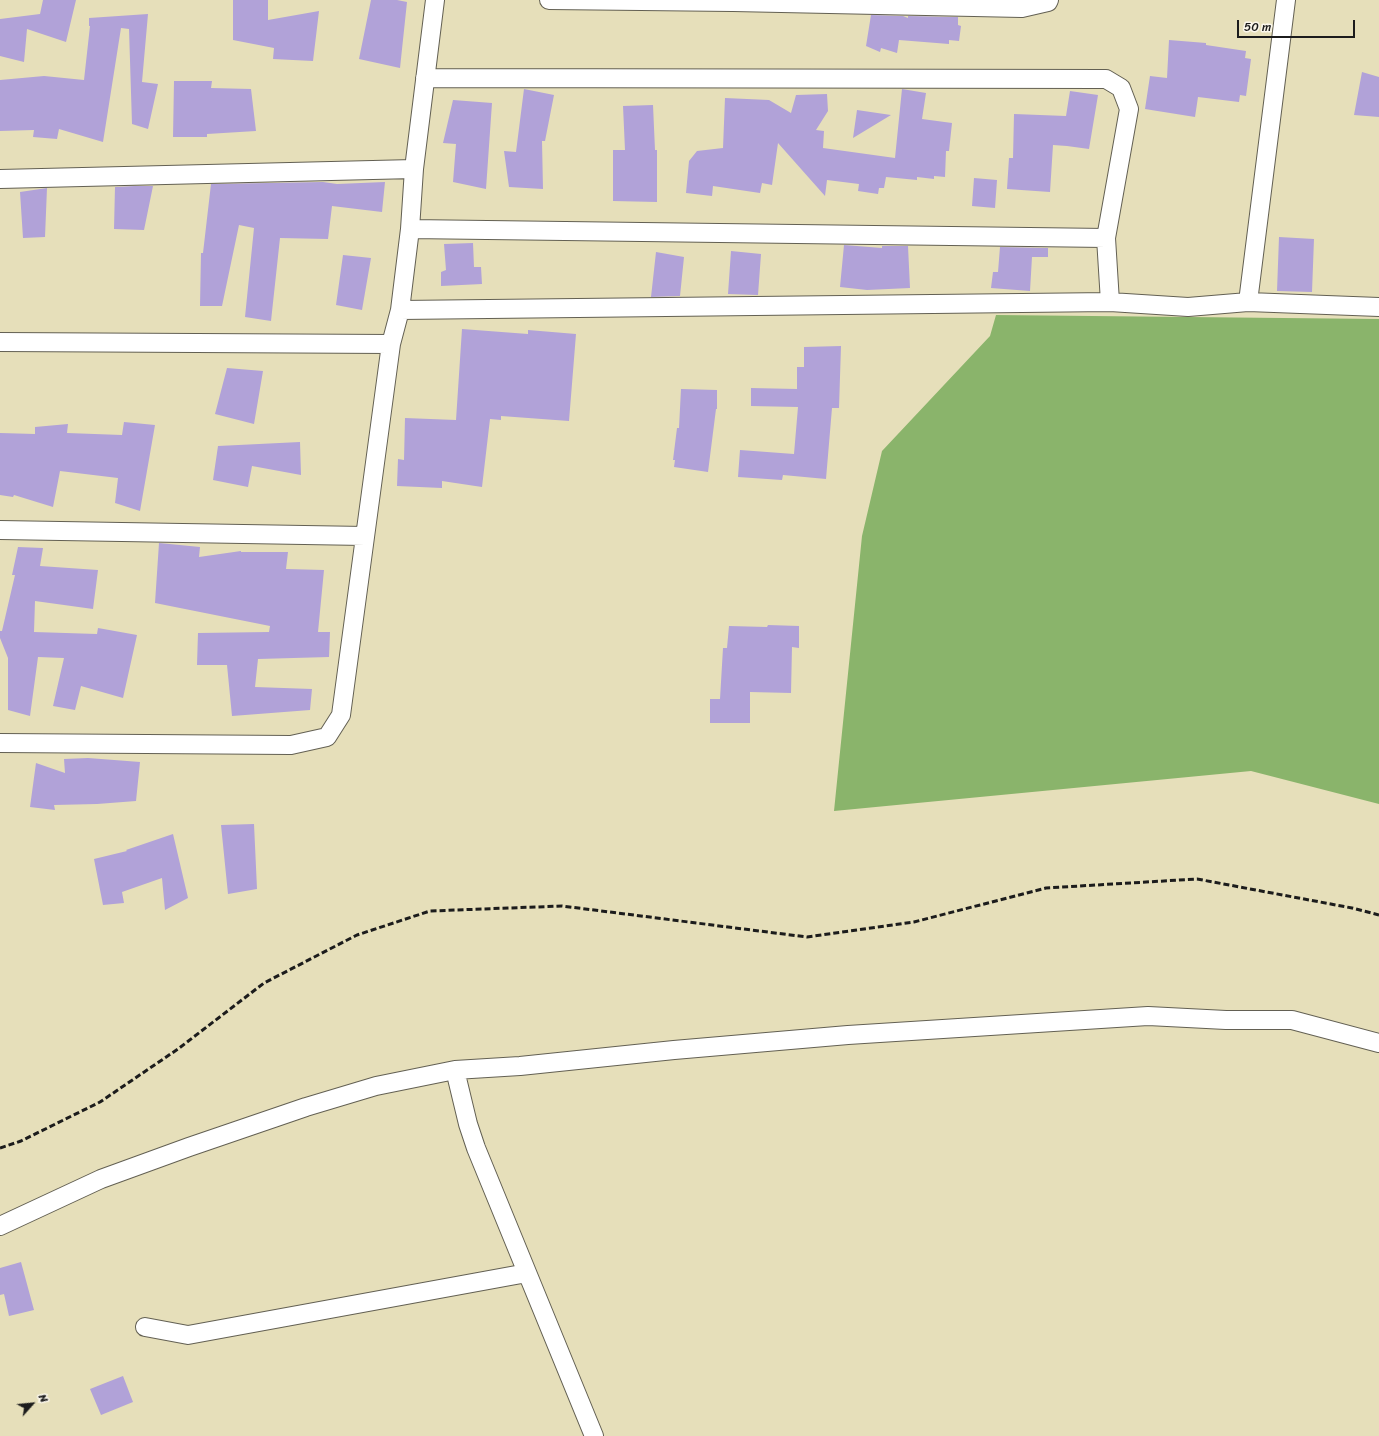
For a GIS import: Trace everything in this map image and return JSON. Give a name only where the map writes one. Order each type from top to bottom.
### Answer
[{"type":"street","points":[[0,743],[291,745],[327,737],[341,715],[391,344],[400,310],[410,228],[414,169],[435,0]]},
{"type":"street","points":[[549,0],[740,2],[1022,8],[1048,2],[1049,0]]},
{"type":"street","points":[[1248,302],[1286,0]]},
{"type":"street","points":[[425,78],[1106,79],[1121,88],[1128,109],[1106,238],[1110,302]]},
{"type":"street","points":[[0,179],[414,169]]},
{"type":"street","points":[[410,228],[1106,238]]},
{"type":"street","points":[[400,310],[1110,302],[1188,307],[1248,302],[1379,308]]},
{"type":"street","points":[[0,342],[391,344]]},
{"type":"street","points":[[0,530],[365,536]]},
{"type":"street","points":[[0,1226],[101,1179],[225,1134],[376,1086],[455,1070],[520,1066],[840,1035],[1148,1016],[1226,1020],[1292,1020],[1379,1043]]},
{"type":"street","points":[[455,1070],[468,1124],[476,1148],[594,1436]]},
{"type":"street","points":[[146,1327],[188,1335],[527,1273]]},
{"type":"green space","points":[[996,315],[1379,319],[1379,804],[1251,771],[834,811],[862,536],[882,451],[990,336]]},
{"type":"building","points":[[43,0],[76,0],[66,42],[27,29],[24,62],[0,56],[0,19],[40,14]]},
{"type":"building","points":[[233,0],[268,0],[268,20],[319,11],[313,61],[273,59],[274,48],[233,40]]},
{"type":"building","points":[[371,0],[397,0],[407,2],[400,68],[359,59]]},
{"type":"building","points":[[148,14],[142,82],[158,84],[148,129],[132,124],[129,29],[121,28],[103,142],[59,129],[57,139],[33,137],[34,130],[0,131],[0,80],[44,76],[84,80],[90,26],[89,18]]},
{"type":"building","points":[[871,15],[903,16],[908,18],[908,16],[958,17],[958,25],[961,26],[959,41],[949,40],[949,44],[899,40],[897,53],[881,48],[880,52],[866,46]]},
{"type":"building","points":[[1169,40],[1206,43],[1206,45],[1246,51],[1245,58],[1251,59],[1246,96],[1240,95],[1239,102],[1198,97],[1195,117],[1145,109],[1150,76],[1167,78]]},
{"type":"building","points":[[1362,72],[1379,77],[1379,117],[1354,115]]},
{"type":"building","points":[[174,81],[212,81],[211,88],[251,89],[256,131],[207,134],[207,137],[173,137]]},
{"type":"building","points":[[524,89],[554,95],[545,141],[542,141],[543,189],[509,187],[504,151],[516,152]]},
{"type":"building","points":[[902,89],[926,93],[922,119],[952,123],[949,151],[946,151],[945,177],[934,176],[934,179],[917,177],[917,180],[886,177],[884,188],[879,188],[878,194],[858,191],[859,184],[827,180],[825,196],[778,143],[772,185],[762,183],[760,193],[713,186],[712,196],[686,193],[689,161],[697,151],[723,148],[725,98],[769,100],[791,113],[796,95],[827,94],[828,111],[816,130],[824,131],[823,148],[895,158]]},
{"type":"building","points":[[1070,91],[1098,95],[1089,149],[1053,145],[1050,192],[1007,189],[1009,158],[1013,158],[1014,114],[1066,116]]},
{"type":"building","points":[[453,100],[492,103],[486,189],[453,182],[456,144],[443,143]]},
{"type":"building","points":[[653,105],[655,150],[657,150],[657,202],[613,201],[613,150],[625,150],[623,106]]},
{"type":"building","points":[[857,110],[891,115],[853,138]]},
{"type":"building","points":[[974,178],[997,180],[995,208],[972,206]]},
{"type":"building","points":[[323,182],[337,184],[385,182],[382,212],[332,206],[328,239],[280,238],[271,321],[245,317],[254,228],[239,225],[222,306],[200,306],[201,253],[203,253],[211,184]]},
{"type":"building","points":[[153,186],[144,230],[114,229],[115,187]]},
{"type":"building","points":[[47,188],[45,237],[23,238],[20,192]]},
{"type":"building","points":[[1279,237],[1314,239],[1312,292],[1277,291]]},
{"type":"building","points":[[473,243],[474,267],[481,267],[482,284],[441,286],[441,272],[446,270],[444,244]]},
{"type":"building","points":[[844,245],[882,248],[882,246],[908,246],[910,288],[867,290],[840,287]]},
{"type":"building","points":[[1000,247],[1048,248],[1048,257],[1032,257],[1030,291],[991,288],[993,272],[998,272]]},
{"type":"building","points":[[731,251],[761,254],[758,295],[728,294]]},
{"type":"building","points":[[656,252],[684,257],[680,296],[651,297]]},
{"type":"building","points":[[343,255],[371,258],[362,310],[336,305]]},
{"type":"building","points":[[462,329],[528,334],[528,330],[576,334],[569,421],[501,416],[501,420],[490,419],[482,487],[442,481],[442,488],[397,486],[398,459],[404,460],[405,418],[456,420]]},
{"type":"building","points":[[841,346],[839,408],[832,408],[826,479],[783,475],[782,480],[738,477],[740,450],[794,454],[798,407],[751,406],[751,388],[797,389],[797,367],[804,367],[804,347]]},
{"type":"building","points":[[227,368],[263,371],[254,424],[215,414]]},
{"type":"building","points":[[681,389],[717,390],[717,409],[708,472],[674,467],[675,460],[673,460],[677,428],[679,428]]},
{"type":"building","points":[[124,422],[155,425],[140,511],[115,503],[118,478],[60,471],[53,507],[14,495],[13,497],[0,495],[0,433],[35,434],[35,427],[68,424],[67,433],[122,435]]},
{"type":"building","points":[[300,442],[301,475],[252,466],[248,487],[213,480],[218,446]]},
{"type":"building","points":[[159,543],[200,547],[199,557],[241,551],[288,552],[286,569],[324,570],[318,632],[330,632],[329,657],[258,659],[255,687],[312,689],[310,710],[232,716],[227,665],[197,665],[198,633],[269,632],[270,626],[155,603]]},
{"type":"building","points":[[18,547],[43,548],[40,566],[98,570],[93,609],[35,601],[34,632],[97,634],[98,628],[137,635],[123,698],[81,686],[75,710],[53,706],[64,658],[38,657],[30,716],[8,710],[8,658],[0,638],[0,631],[2,631],[15,575],[12,575]]},
{"type":"building","points":[[768,625],[799,626],[799,648],[792,647],[791,693],[750,692],[750,723],[710,723],[710,699],[720,699],[723,648],[727,648],[729,626],[767,627]]},
{"type":"building","points":[[88,758],[140,762],[136,801],[54,805],[55,810],[30,807],[36,763],[65,773],[64,759]]},
{"type":"building","points":[[254,824],[257,889],[228,894],[221,825]]},
{"type":"building","points":[[173,834],[188,898],[165,910],[162,878],[122,892],[124,903],[103,905],[94,859],[127,851],[126,850]]},
{"type":"building","points":[[21,1262],[34,1310],[9,1316],[4,1294],[0,1295],[0,1268]]},
{"type":"building","points":[[123,1376],[133,1402],[101,1415],[90,1389]]},
{"type":"railway","points":[[0,1148],[21,1141],[100,1102],[178,1049],[264,983],[357,935],[430,911],[562,906],[807,937],[914,922],[1046,888],[1197,879],[1352,908],[1379,915]]}]
